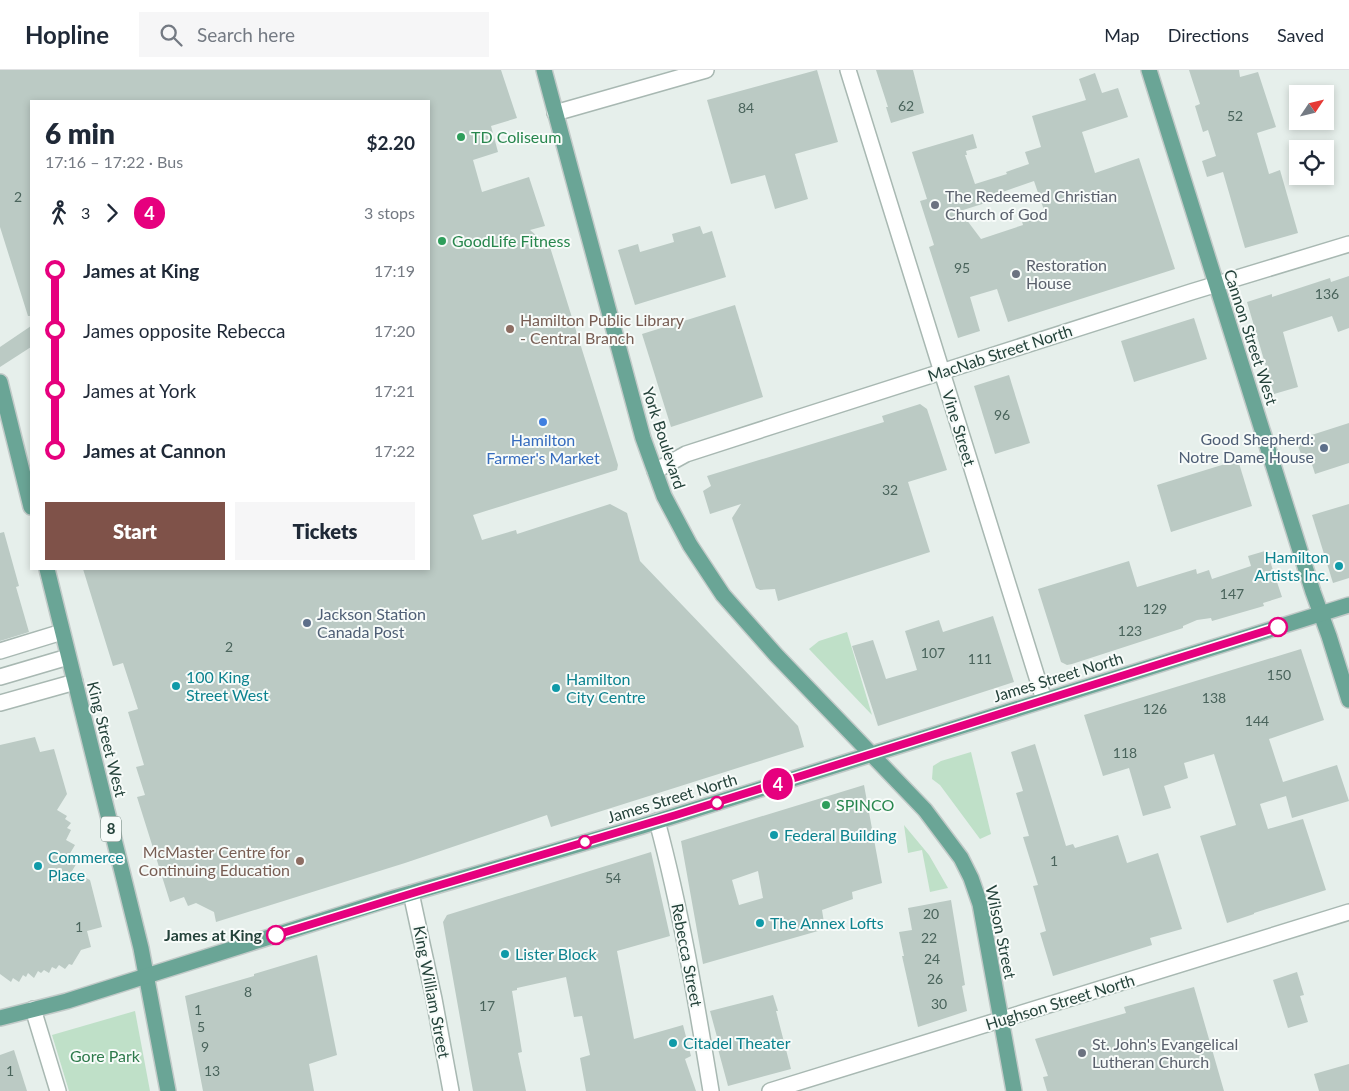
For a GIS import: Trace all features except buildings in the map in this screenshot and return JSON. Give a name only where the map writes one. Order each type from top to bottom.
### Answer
[{"type":"main road","name":"York Boulevard","points":[[544,70],[643,438],[664,496],[690,545],[722,594],[776,655],[871,754]]},
{"type":"main road","name":"Cannon Street West","points":[[1149,70],[1349,700]]},
{"type":"main road","points":[[0,382],[30,503]]},
{"type":"main road","name":"King Street West","points":[[47,570],[147,976]]},
{"type":"main road","name":"James Street North","points":[[0,1018],[67,1001],[411,893],[657,821],[1349,605]]},
{"type":"main road","name":"Wilson Street","points":[[871,754],[925,810],[961,858],[971,878],[980,904],[1014,1091]]},
{"type":"main road","name":"8","points":[[147,976],[168,1091]]},
{"type":"street","points":[[555,112],[706,70]]},
{"type":"street","name":"Vine Street","points":[[848,70],[1044,700]]},
{"type":"street","name":"MacNab Street North","points":[[655,471],[686,454],[1216,284],[1349,244]]},
{"type":"street","points":[[0,651],[62,632]]},
{"type":"street","points":[[0,677],[68,657]]},
{"type":"street","points":[[0,703],[74,682]]},
{"type":"street","name":"Rebecca Street","points":[[657,821],[680,917],[711,1091]]},
{"type":"street","name":"King William Street","points":[[411,893],[434,999],[451,1091]]},
{"type":"street","name":"Hughson Street North","points":[[770,1091],[1349,912]]},
{"type":"street","points":[[33,1009],[58,1091]]},
{"type":"green space","points":[[847,632],[872,715],[809,649],[819,641]]},
{"type":"green space","points":[[971,752],[991,834],[980,839],[940,785],[932,779],[933,766],[941,761]]},
{"type":"green space","points":[[904,825],[929,855],[948,888],[930,892],[922,850],[908,853]]},
{"type":"green space","name":"Gore Park","points":[[135,1011],[150,1091],[69,1091],[52,1035]]},
{"type":"bus line","name":"4","points":[[276,935],[642,826],[1278,627]]},
{"type":"place","name":"TD Coliseum","points":[[461,137]]},
{"type":"place","name":"The Redeemed Christian Church of God","points":[[935,205]]},
{"type":"place","name":"GoodLife Fitness","points":[[442,241]]},
{"type":"place","name":"Restoration House","points":[[1016,274]]},
{"type":"place","name":"Hamilton Public Library - Central Branch","points":[[510,329]]},
{"type":"place","name":"Hamilton Farmer's Market","points":[[543,422]]},
{"type":"place","name":"Good Shepherd: Notre Dame House","points":[[1324,448]]},
{"type":"place","name":"Hamilton Artists Inc.","points":[[1339,566]]},
{"type":"place","name":"Jackson Station Canada Post","points":[[307,623]]},
{"type":"place","name":"100 King Street West","points":[[176,686]]},
{"type":"place","name":"Hamilton City Centre","points":[[556,688]]},
{"type":"place","name":"SPINCO","points":[[826,805]]},
{"type":"place","name":"Federal Building","points":[[774,835]]},
{"type":"place","name":"McMaster Centre for Continuing Education","points":[[300,861]]},
{"type":"place","name":"Commerce Place","points":[[38,866]]},
{"type":"place","name":"The Annex Lofts","points":[[760,923]]},
{"type":"place","name":"James at King","points":[[276,935]]},
{"type":"place","name":"Lister Block","points":[[505,954]]},
{"type":"place","name":"Citadel Theater","points":[[673,1043]]},
{"type":"place","name":"St. John's Evangelical Lutheran Church","points":[[1082,1053]]}]
